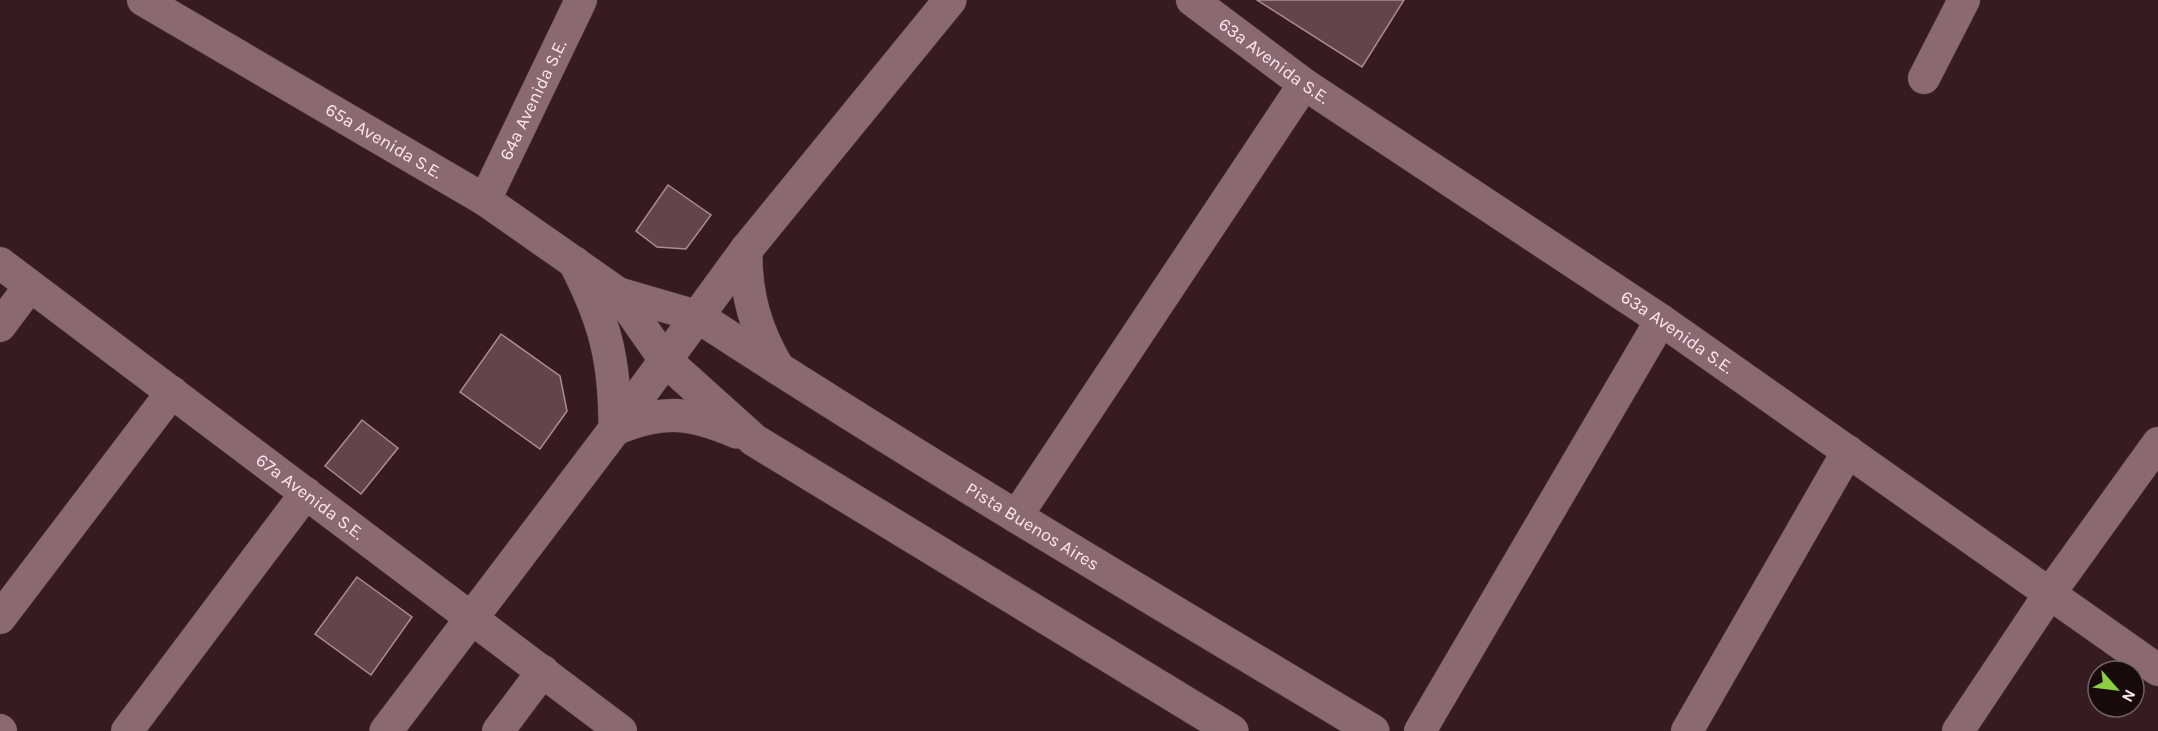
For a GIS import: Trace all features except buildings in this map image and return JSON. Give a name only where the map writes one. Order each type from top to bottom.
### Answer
[{"type":"street","name":"65a Avenida S.E.","points":[[143,0],[484,200],[618,293],[697,316]]},
{"type":"street","name":"64a Avenida S.E.","points":[[484,200],[581,0]]},
{"type":"street","points":[[386,731],[615,429],[746,250],[950,0]]},
{"type":"street","name":"63a Avenida S.E.","points":[[1192,0],[1304,84],[1660,320],[2158,670]]},
{"type":"street","points":[[1924,78],[1964,0]]},
{"type":"street","points":[[1016,517],[1304,84]]},
{"type":"street","points":[[746,250],[747,286],[755,321],[778,369]]},
{"type":"street","name":"67a Avenida S.E.","points":[[0,263],[621,731]]},
{"type":"street","points":[[575,263],[595,302],[609,343],[615,386],[615,429]]},
{"type":"street","points":[[0,326],[30,286]]},
{"type":"street","name":"65a Avenida S.E.","points":[[618,293],[664,359]]},
{"type":"street","name":"Pista Buenos Aires","points":[[697,316],[1016,517],[1373,731]]},
{"type":"street","points":[[1420,731],[1660,320]]},
{"type":"street","points":[[664,359],[754,440]]},
{"type":"street","points":[[0,618],[172,392]]},
{"type":"street","points":[[615,429],[639,419],[674,414],[707,420],[754,440],[1232,731]]},
{"type":"street","points":[[1958,731],[2050,593],[2158,443]]},
{"type":"street","points":[[1687,731],[1848,451]]},
{"type":"street","points":[[127,731],[306,493]]},
{"type":"street","points":[[498,731],[543,671]]}]
